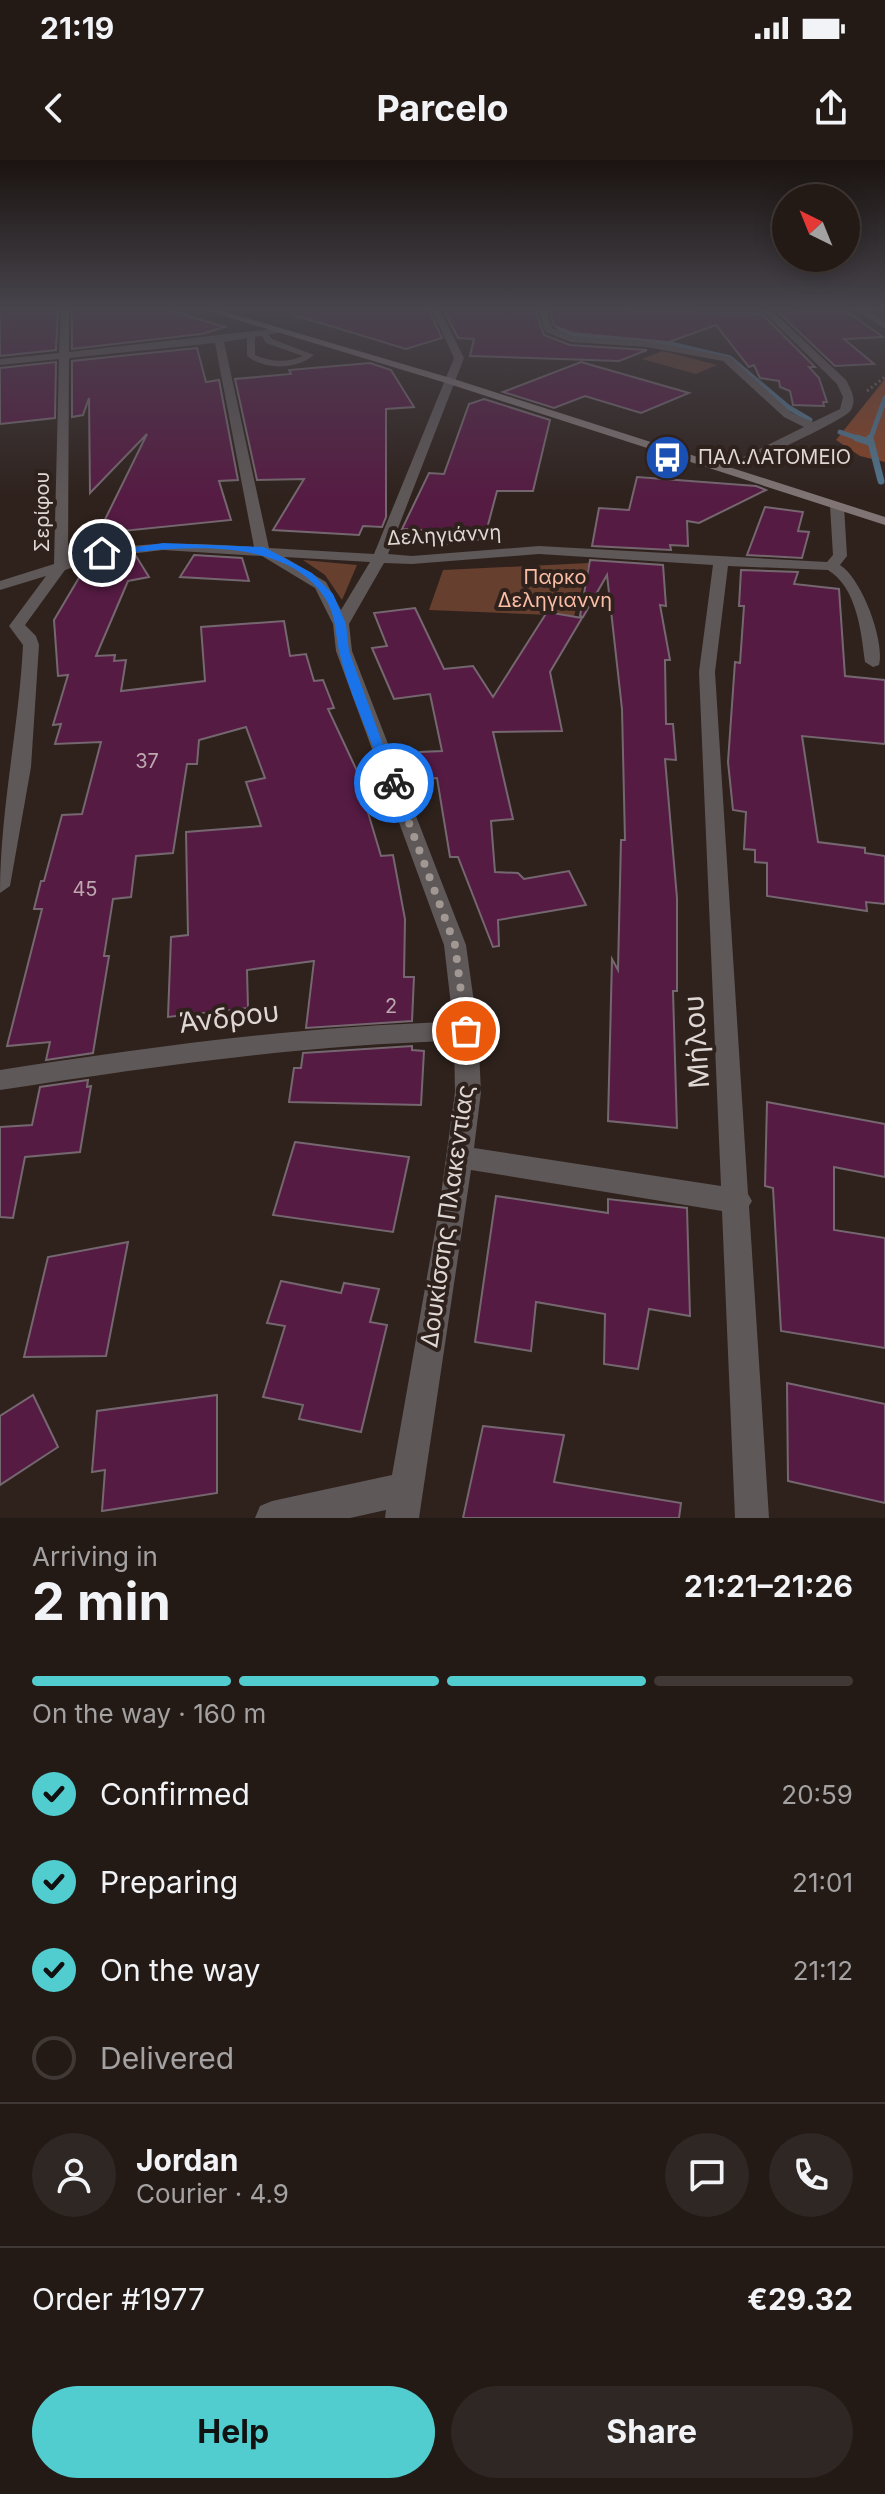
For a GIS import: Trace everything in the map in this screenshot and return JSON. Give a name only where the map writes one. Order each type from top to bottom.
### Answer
[{"type":"main road","points":[[431,371],[885,521]]},
{"type":"main road","points":[[434,371],[885,509]]},
{"type":"street","name":"Σερίφου","points":[[17,626],[61,565],[63,371]]},
{"type":"street","points":[[225,371],[261,549]]},
{"type":"street","points":[[341,624],[379,559],[454,371]]},
{"type":"street","points":[[740,371],[788,415],[814,427]]},
{"type":"street","points":[[741,463],[845,411],[847,391],[827,371]]},
{"type":"street","points":[[837,506],[840,556],[839,561],[831,566],[843,574],[869,625],[873,662]]},
{"type":"street","name":"Δεληγιάννη","points":[[0,586],[102,553],[139,547],[261,549],[379,559],[447,559],[539,550],[831,566]]},
{"type":"street","name":"Δουκίσσης Πλακεντίας","points":[[261,549],[321,585],[341,624],[344,651],[455,945],[466,1031],[468,1092],[404,1503]]},
{"type":"street","name":"Μήλου","points":[[721,562],[707,672],[721,968],[738,1201],[752,1518]]},
{"type":"street","points":[[0,637],[17,626],[28,636],[31,645],[30,716],[17,815],[0,886]]},
{"type":"street","name":"Άνδρου","points":[[0,1080],[246,1043],[365,1033],[466,1031]]},
{"type":"street","points":[[460,1157],[738,1201]]},
{"type":"street","points":[[272,1518],[404,1503]]},
{"type":"green space","points":[[303,560],[357,565],[342,600],[325,575]]},
{"type":"green space","name":"Παρκο Δεληγιαννη","points":[[589,563],[574,616],[429,610],[443,570]]},
{"type":"shaded area","points":[[885,379],[885,462],[860,456],[836,440]]},
{"type":"building","points":[[0,371],[56,371],[55,418],[0,424]]},
{"type":"building","points":[[72,371],[203,371],[206,382],[219,380],[238,480],[219,481],[231,520],[122,531],[129,543],[90,550],[147,434],[90,493],[89,398],[83,415],[72,417]]},
{"type":"building","points":[[290,371],[392,371],[414,407],[386,409],[386,517],[382,527],[363,526],[359,535],[273,530],[304,479],[257,480],[235,379],[291,374]]},
{"type":"building","points":[[557,371],[614,371],[689,393],[641,413],[585,396],[554,408],[503,392]]},
{"type":"building","points":[[757,371],[813,371],[819,378],[827,402],[823,402],[824,406],[793,405],[790,391],[780,387],[779,381],[760,378]]},
{"type":"building","points":[[484,399],[550,420],[533,491],[497,491],[485,536],[475,541],[456,540],[447,544],[422,530],[402,529],[429,473],[444,474],[469,404]]},
{"type":"building","points":[[637,477],[756,486],[766,490],[699,523],[687,521],[688,546],[670,545],[671,550],[592,546],[599,508],[629,510]]},
{"type":"building","points":[[765,507],[803,512],[798,531],[809,532],[802,558],[747,555]]},
{"type":"building","points":[[194,555],[242,558],[249,581],[180,577]]},
{"type":"building","points":[[136,556],[149,577],[128,581],[96,656],[115,655],[114,661],[126,660],[121,691],[205,681],[201,627],[284,621],[290,656],[306,654],[314,681],[323,680],[334,708],[328,709],[365,788],[361,789],[381,856],[393,855],[405,919],[404,977],[414,977],[412,1021],[306,1028],[314,961],[247,970],[248,1008],[168,1017],[171,937],[188,935],[186,832],[261,826],[246,782],[265,778],[246,727],[199,740],[197,764],[187,764],[173,853],[136,856],[131,897],[113,899],[104,956],[109,956],[93,1053],[46,1060],[50,1042],[7,1046],[42,909],[34,909],[41,881],[44,881],[62,815],[82,814],[101,742],[55,744],[61,724],[53,725],[68,675],[58,676],[54,620],[86,566]]},
{"type":"building","points":[[590,560],[663,565],[666,606],[660,605],[670,660],[665,660],[666,724],[673,724],[676,760],[665,759],[677,898],[677,991],[673,991],[677,1128],[608,1121],[612,959],[618,970],[621,840],[625,840],[622,709],[607,575],[583,617],[580,616]]},
{"type":"building","points":[[741,570],[798,572],[794,584],[839,589],[845,676],[885,680],[885,744],[802,736],[818,842],[865,848],[865,853],[885,856],[885,904],[866,902],[867,911],[767,896],[767,863],[755,862],[755,850],[744,849],[746,812],[733,810],[728,762],[735,662],[740,663],[744,606],[739,606]]},
{"type":"building","points":[[415,608],[444,669],[473,666],[493,697],[547,612],[582,618],[550,672],[562,731],[493,732],[513,819],[491,821],[495,872],[518,873],[524,879],[569,871],[586,905],[498,920],[499,946],[493,947],[458,857],[450,857],[437,778],[423,779],[420,752],[442,751],[430,694],[394,699],[372,648],[387,646],[374,613]]},
{"type":"building","points":[[412,1046],[412,1050],[424,1051],[421,1105],[289,1102],[294,1068],[301,1068],[303,1053]]},
{"type":"building","points":[[88,1080],[87,1087],[91,1086],[80,1152],[25,1157],[13,1218],[0,1217],[0,1127],[32,1125],[40,1087]]},
{"type":"building","points":[[767,1102],[885,1124],[885,1177],[834,1167],[834,1230],[885,1238],[885,1348],[781,1331],[773,1188],[765,1186]]},
{"type":"building","points":[[295,1142],[409,1157],[393,1232],[273,1215]]},
{"type":"building","points":[[496,1196],[608,1213],[608,1199],[687,1208],[690,1316],[649,1309],[638,1369],[604,1364],[605,1314],[536,1302],[531,1351],[475,1342]]},
{"type":"building","points":[[128,1242],[106,1356],[24,1357],[48,1257]]},
{"type":"building","points":[[281,1281],[341,1293],[344,1283],[379,1289],[370,1322],[387,1325],[361,1432],[299,1419],[303,1405],[263,1397],[285,1326],[267,1323]]},
{"type":"building","points":[[787,1383],[885,1404],[885,1503],[788,1481]]},
{"type":"building","points":[[33,1395],[58,1447],[0,1485],[0,1416]]},
{"type":"building","points":[[217,1395],[217,1493],[102,1511],[105,1470],[92,1472],[97,1411]]},
{"type":"building","points":[[483,1426],[564,1435],[554,1482],[681,1503],[679,1518],[463,1518]]},
{"type":"waterway","points":[[746,371],[788,407],[810,420]]},
{"type":"waterway","points":[[870,439],[885,398]]},
{"type":"waterway","points":[[840,432],[863,440]]},
{"type":"waterway","points":[[857,438],[863,440]]},
{"type":"waterway","points":[[870,439],[881,481]]},
{"type":"waterway","points":[[863,440],[869,442]]},
{"type":"way so far","points":[[394,783],[455,945],[466,1031]]},
{"type":"place","name":"ΠΑΛ.ΛΑΤΟΜΕΙΟ","points":[[667,457]]},
{"type":"route","points":[[102,553],[163,546],[261,549],[321,585],[341,624],[344,651],[394,783]]}]
